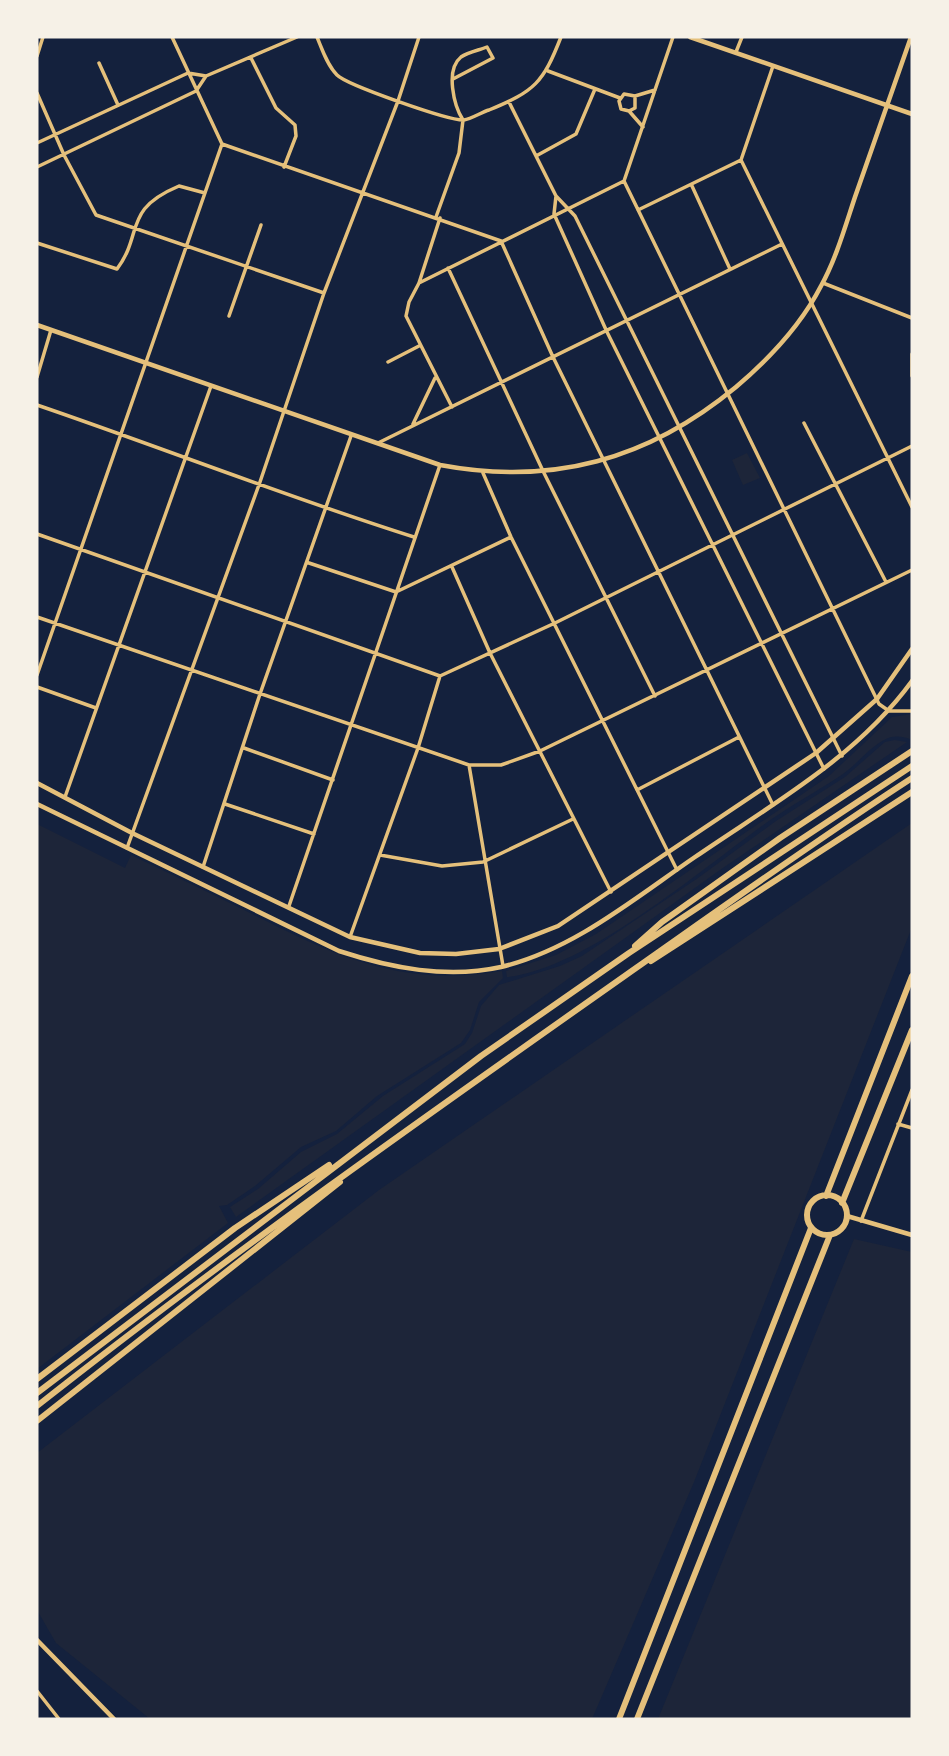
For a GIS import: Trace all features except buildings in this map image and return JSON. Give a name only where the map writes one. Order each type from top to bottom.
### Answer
[{"type":"main road","points":[[629,953],[669,917],[912,751]]},
{"type":"main road","points":[[37,1393],[349,1153],[629,953],[912,766]]},
{"type":"main road","points":[[37,1406],[247,1244],[716,910],[912,778]]},
{"type":"main road","points":[[636,968],[678,945],[912,792]]},
{"type":"main road","points":[[825,1196],[912,976]]},
{"type":"main road","points":[[811,1228],[823,1235],[830,1235],[842,1229],[847,1216],[842,1203],[909,1046],[912,1030]]},
{"type":"main road","points":[[37,1379],[235,1228],[301,1181],[349,1153]]},
{"type":"main road","points":[[37,1421],[320,1200],[357,1166]]},
{"type":"main road","points":[[619,1719],[811,1228],[807,1210],[814,1200],[825,1196],[842,1203]]},
{"type":"main road","points":[[637,1719],[830,1235]]},
{"type":"street","points":[[37,56],[43,37]]},
{"type":"street","points":[[172,37],[222,144],[500,241],[553,357],[773,805]]},
{"type":"street","points":[[37,142],[187,73],[206,76],[297,37]]},
{"type":"street","points":[[317,37],[338,76],[398,101],[463,120],[509,102],[537,85],[548,71],[561,37]]},
{"type":"street","points":[[127,848],[260,482],[324,293],[398,101],[419,37]]},
{"type":"street","points":[[419,283],[624,181],[673,37]]},
{"type":"street","points":[[690,37],[912,114]]},
{"type":"street","points":[[736,52],[742,37]]},
{"type":"street","points":[[37,325],[440,465],[483,473],[543,471],[604,460],[661,439],[728,394],[774,352],[812,303],[823,283],[911,37]]},
{"type":"street","points":[[452,407],[406,316],[409,302],[419,283],[459,153],[463,120],[458,112],[453,79],[460,58],[487,47],[493,58],[453,79]]},
{"type":"street","points":[[251,58],[276,107],[295,125],[296,136],[284,167]]},
{"type":"street","points":[[99,64],[118,105]]},
{"type":"street","points":[[638,210],[741,160],[773,66]]},
{"type":"street","points":[[548,71],[620,98]]},
{"type":"street","points":[[37,167],[196,91],[206,76]]},
{"type":"street","points":[[536,156],[576,134],[596,89]]},
{"type":"street","points":[[620,98],[626,93],[635,96],[656,89]]},
{"type":"street","points":[[37,93],[54,135],[93,213],[324,293]]},
{"type":"street","points":[[629,111],[636,105],[635,96]]},
{"type":"street","points":[[620,98],[620,106],[629,111],[643,127]]},
{"type":"street","points":[[509,102],[556,196],[570,207],[842,756]]},
{"type":"street","points":[[37,674],[222,144]]},
{"type":"street","points":[[741,160],[912,507]]},
{"type":"street","points":[[624,181],[877,699],[889,711],[912,711]]},
{"type":"street","points":[[691,185],[730,270]]},
{"type":"street","points":[[37,243],[114,270],[119,268],[134,227],[145,207],[176,187],[186,186],[205,193]]},
{"type":"street","points":[[556,196],[554,214],[607,332],[825,769]]},
{"type":"street","points":[[229,316],[261,226]]},
{"type":"street","points":[[376,444],[782,244]]},
{"type":"street","points":[[448,268],[543,471],[655,696]]},
{"type":"street","points":[[823,283],[912,318]]},
{"type":"street","points":[[37,377],[51,330]]},
{"type":"street","points":[[388,362],[419,346]]},
{"type":"street","points":[[912,354],[912,376]]},
{"type":"street","points":[[412,426],[435,377]]},
{"type":"street","points":[[65,797],[211,386]]},
{"type":"street","points":[[37,405],[260,482],[327,509],[414,537]]},
{"type":"street","points":[[804,423],[886,582]]},
{"type":"street","points":[[203,867],[351,436]]},
{"type":"street","points":[[37,534],[146,571],[286,624],[440,676],[555,623],[912,446]]},
{"type":"street","points":[[289,906],[440,465]]},
{"type":"street","points":[[483,473],[511,537],[677,870]]},
{"type":"street","points":[[309,563],[396,592],[511,537]]},
{"type":"street","points":[[452,567],[490,653],[611,893]]},
{"type":"street","points":[[37,617],[468,765],[501,765],[540,751],[602,722],[912,570]]},
{"type":"street","points":[[37,783],[132,834],[350,937],[420,953],[456,954],[499,949],[558,926],[611,893],[816,753],[877,699],[912,649]]},
{"type":"street","points":[[350,937],[418,748],[440,676]]},
{"type":"street","points":[[37,804],[329,947],[363,959],[437,971],[503,966],[574,937],[825,769],[889,711],[912,681]]},
{"type":"street","points":[[37,687],[96,708]]},
{"type":"street","points":[[637,790],[739,737]]},
{"type":"street","points":[[244,748],[333,780]]},
{"type":"street","points":[[468,765],[503,966]]},
{"type":"street","points":[[225,804],[314,834]]},
{"type":"street","points":[[380,855],[442,866],[483,862],[573,819]]},
{"type":"street","points":[[861,1221],[912,1090]]},
{"type":"street","points":[[898,1124],[912,1128]]},
{"type":"street","points":[[847,1216],[912,1234]]},
{"type":"street","points":[[37,1640],[114,1719]]},
{"type":"street","points":[[37,1691],[59,1719]]},
{"type":"shaded area","points":[[747,453],[760,478],[743,485],[732,460]]},
{"type":"shaded area","points":[[912,714],[910,739],[894,737],[879,743],[843,774],[766,823],[641,915],[572,956],[538,970],[507,977],[506,971],[556,955],[596,934],[829,776],[892,717]]},
{"type":"shaded area","points":[[885,742],[907,742],[720,870],[236,1217],[230,1207],[258,1189],[301,1152],[337,1134],[383,1096],[465,1044],[472,1033],[481,1006],[499,985],[560,966],[582,956],[698,878],[776,821],[845,777]]},
{"type":"shaded area","points":[[912,823],[912,927],[694,1482],[592,1719],[150,1719],[56,1643],[37,1610],[37,1453],[379,1190]]},
{"type":"shaded area","points":[[37,824],[125,868],[131,855],[313,943],[372,965],[433,975],[502,971],[503,978],[479,1002],[470,1030],[461,1043],[377,1096],[336,1131],[301,1147],[255,1186],[227,1205],[219,1206],[228,1223],[37,1369]]},
{"type":"shaded area","points":[[854,1239],[912,1252],[912,1719],[658,1719]]}]
